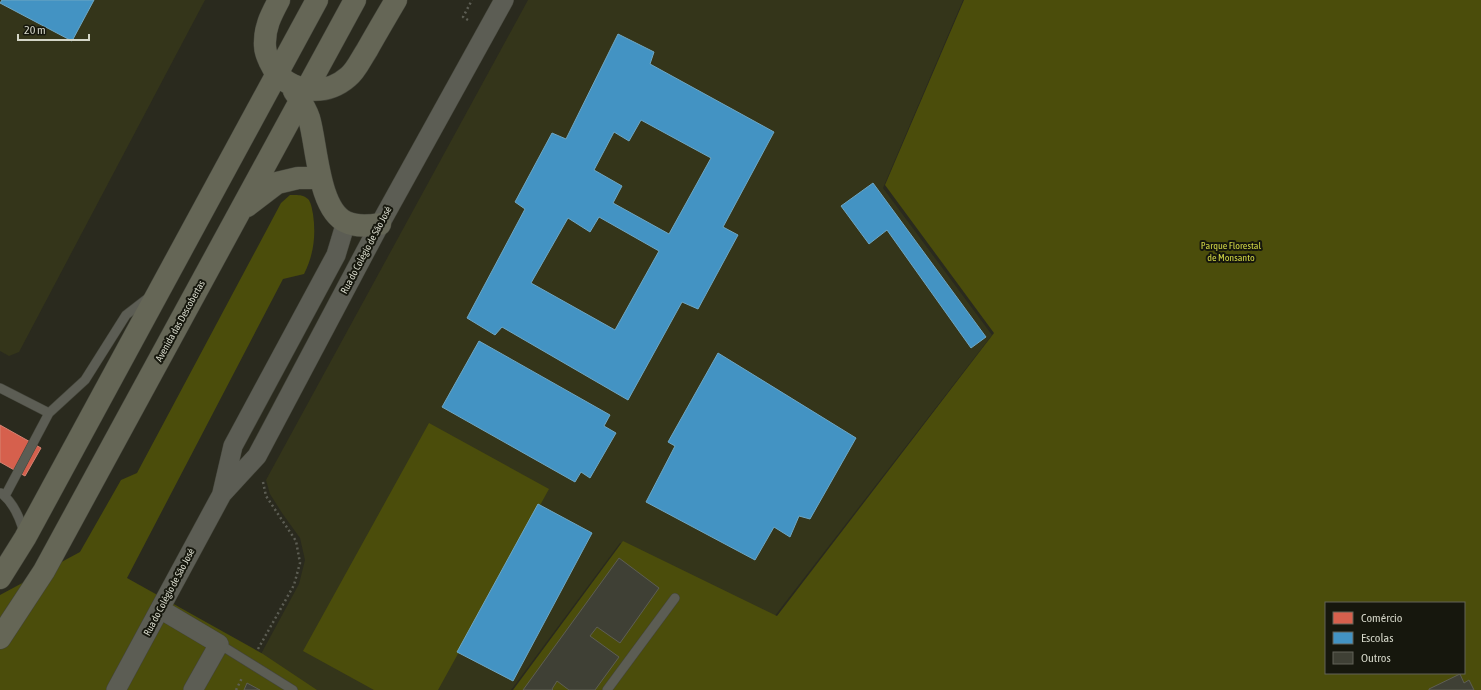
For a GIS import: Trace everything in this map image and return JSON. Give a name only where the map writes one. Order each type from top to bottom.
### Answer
[{"type":"main road","points":[[279,0],[269,18],[265,32],[265,47],[269,62],[281,78],[296,87],[303,95],[305,108],[309,118],[320,178],[332,210],[346,222],[363,226],[380,224]]},
{"type":"main road","points":[[0,578],[25,538],[160,289],[281,78],[317,0]]},
{"type":"main road","name":"Avenida das Descobertas","points":[[0,638],[44,571],[355,0]]},
{"type":"main road","points":[[303,95],[336,85],[349,77],[358,65],[396,0]]},
{"type":"main road","points":[[240,212],[277,183],[298,178],[320,178]]},
{"type":"street","name":"Rua do Colégio de São José","points":[[116,690],[222,494],[257,456],[380,224],[504,0]]},
{"type":"street","name":"Rua do Colégio de São José","points":[[222,494],[233,446],[336,256],[346,222]]},
{"type":"street","points":[[160,609],[219,644],[193,690]]},
{"type":"lane","points":[[25,538],[20,519],[2,494],[49,413],[84,380],[126,314],[160,289]]},
{"type":"lane","points":[[1,390],[49,413]]},
{"type":"lane","points":[[606,690],[675,598]]},
{"type":"lane","points":[[219,644],[293,690]]},
{"type":"path","points":[[251,663],[294,585],[300,563],[296,542],[266,496],[262,480]]},
{"type":"shaded area","points":[[0,0],[205,0],[19,352],[9,356],[0,351]]},
{"type":"shaded area","points":[[528,0],[963,0],[883,188],[992,335],[774,617],[620,543],[511,690],[315,690],[261,654],[299,584],[305,560],[300,538],[270,494],[266,480]]},
{"type":"green space","name":"Parque Florestal de Monsanto","points":[[964,0],[1481,0],[1481,690],[513,690],[623,541],[777,616],[994,333],[885,185]]},
{"type":"green space","points":[[290,195],[306,197],[312,208],[314,237],[312,252],[307,267],[304,274],[283,279],[127,578],[263,654],[317,690],[0,690],[0,595],[80,552],[121,480],[137,473],[281,203]]},
{"type":"green space","points":[[429,423],[549,489],[438,690],[374,690],[303,651]]},
{"type":"building: Comércio","points":[[0,425],[41,448],[25,476],[0,462]]},
{"type":"building: Escolas","points":[[2,0],[94,0],[72,41],[0,3]]},
{"type":"building: Escolas","points":[[618,34],[654,52],[650,64],[774,132],[723,227],[738,235],[698,309],[682,302],[628,400],[502,327],[495,335],[467,318],[525,209],[515,202],[552,133],[566,139]],"holes":[[[641,120],[711,158],[669,234],[613,203],[622,186],[594,170],[614,132],[629,141]],[[599,217],[659,251],[615,330],[531,283],[568,218],[590,232]]]},
{"type":"building: Escolas","points":[[873,183],[986,337],[971,348],[887,230],[869,244],[841,206]]},
{"type":"building: Escolas","points":[[479,341],[610,415],[604,426],[616,433],[590,478],[581,472],[575,482],[442,407]]},
{"type":"building: Escolas","points":[[718,353],[856,438],[810,519],[799,516],[790,537],[774,527],[755,560],[646,502],[675,446],[668,442]]},
{"type":"building: Escolas","points":[[538,504],[592,533],[513,681],[457,652]]},
{"type":"building: Outros","points":[[619,558],[659,588],[620,643],[597,627],[590,636],[619,657],[595,690],[569,690],[557,681],[552,689],[553,690],[523,690]]},
{"type":"building: Outros","points":[[1460,674],[1464,683],[1469,680],[1474,690],[1429,690],[1429,689]]},
{"type":"building: Outros","points":[[247,683],[260,690],[244,690]]}]
